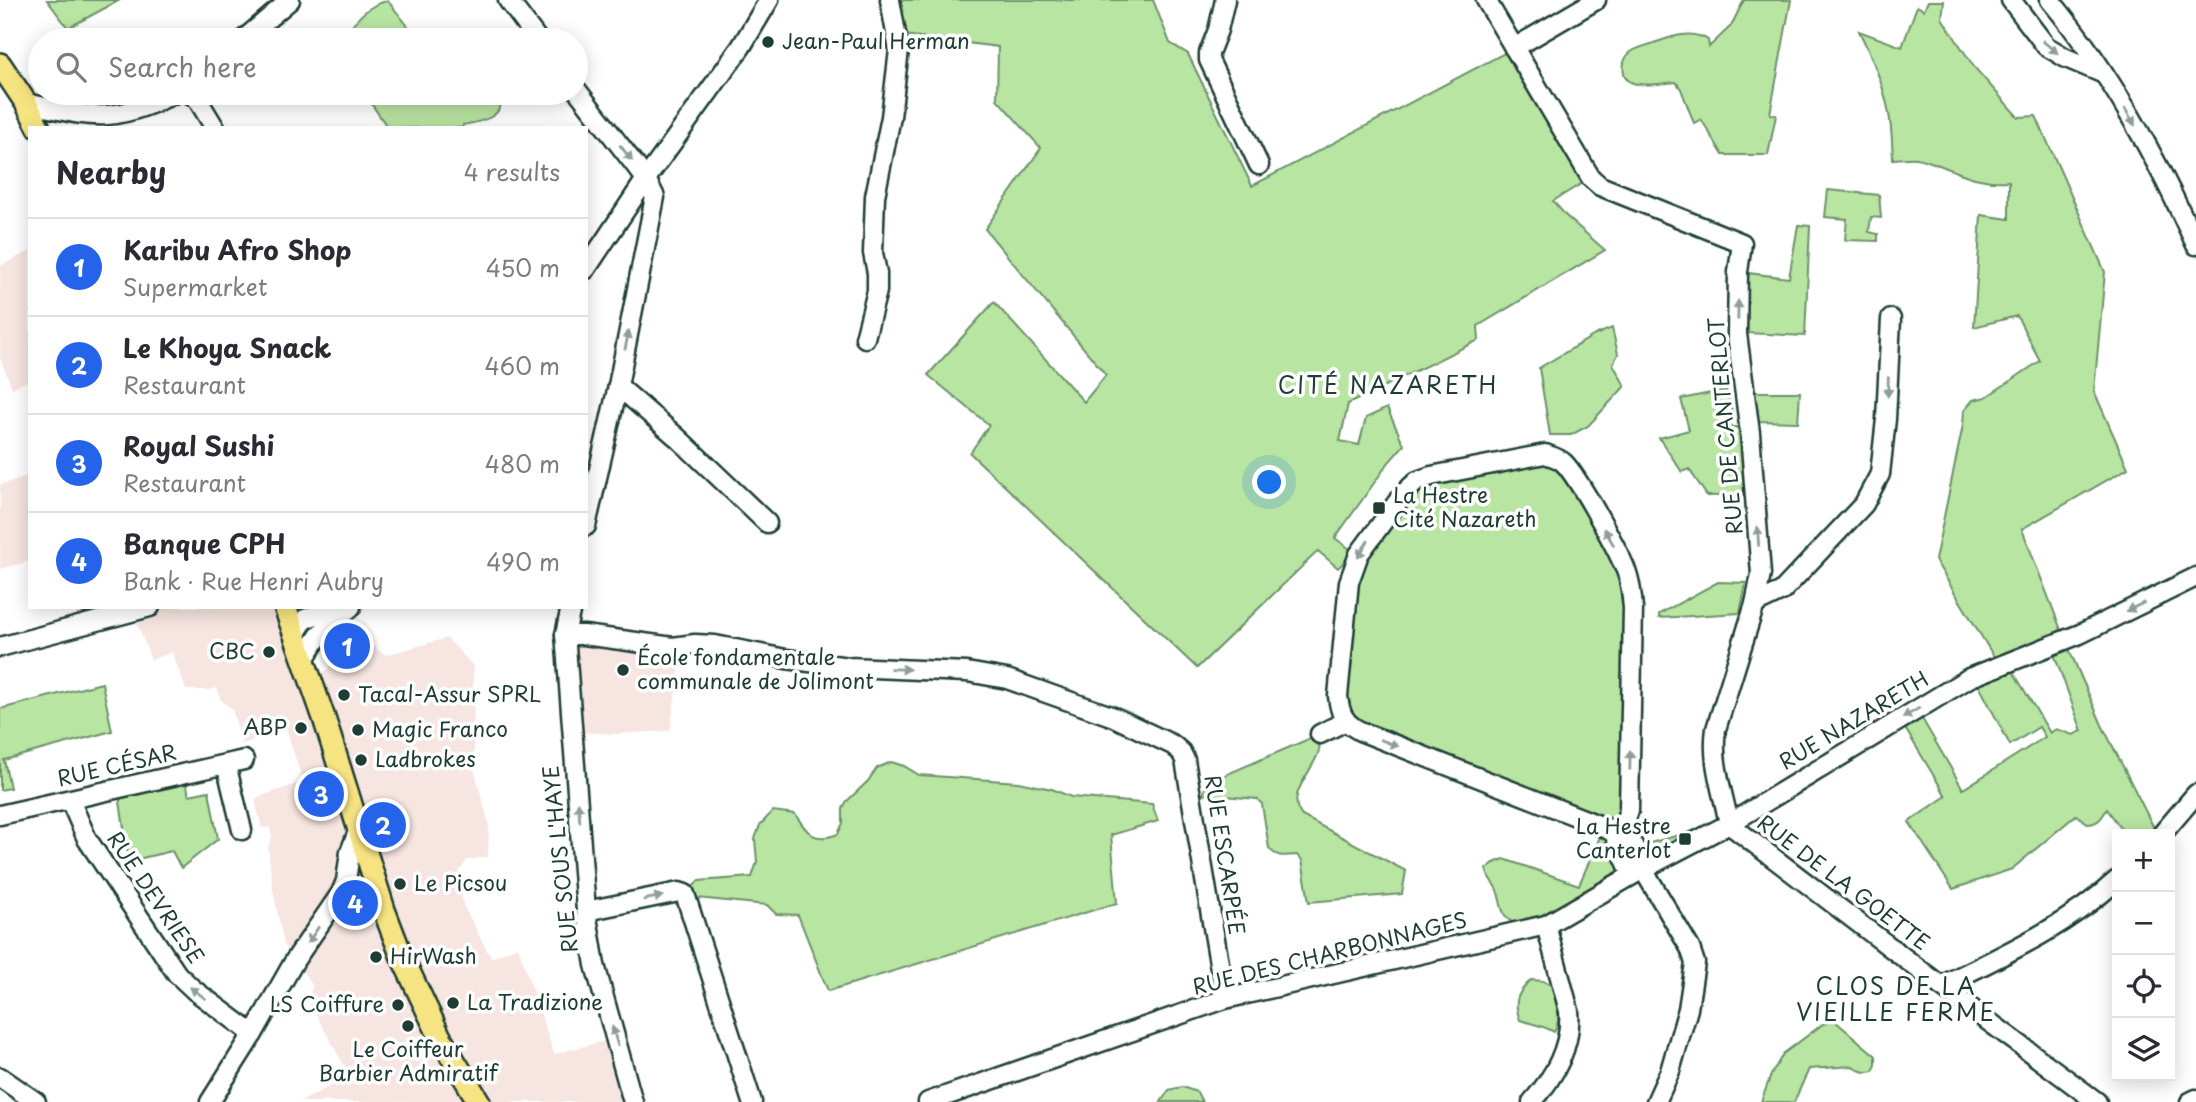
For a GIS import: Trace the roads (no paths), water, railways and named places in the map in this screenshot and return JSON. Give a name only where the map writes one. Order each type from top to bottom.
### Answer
[{"type":"main road","points":[[0,64],[38,126]]},
{"type":"main road","points":[[286,609],[384,910],[402,957],[440,1037],[479,1102]]},
{"type":"street","points":[[257,28],[290,0]]},
{"type":"street","points":[[508,0],[529,28]]},
{"type":"street","points":[[588,266],[646,179],[741,47],[769,0]]},
{"type":"street","points":[[864,338],[877,291],[873,253],[875,196],[891,117],[899,50],[890,0]]},
{"type":"street","points":[[1225,0],[1209,60],[1259,165]]},
{"type":"street","points":[[1486,0],[1514,48],[1595,0]]},
{"type":"street","points":[[2011,0],[2046,46],[2066,58],[2104,74]]},
{"type":"street","points":[[2050,0],[2083,40],[2136,125],[2196,245]]},
{"type":"street","name":"RUE DE CANTERLOT","points":[[1514,48],[1588,174],[1600,186],[1742,243],[1738,272],[1737,334],[1751,433],[1761,574],[1755,604],[1724,699],[1714,743],[1717,776],[1729,824]]},
{"type":"street","points":[[588,104],[646,179],[653,190],[655,201],[618,386],[588,517]]},
{"type":"street","points":[[36,105],[106,115],[148,105]]},
{"type":"street","points":[[200,105],[210,124]]},
{"type":"street","points":[[1755,604],[1782,591],[1864,504],[1880,474],[1891,319]]},
{"type":"street","points":[[618,386],[679,439],[767,523]]},
{"type":"street","points":[[1618,830],[1629,810],[1632,593],[1623,562],[1564,463],[1554,457],[1545,454],[1431,476],[1418,481],[1405,493],[1365,545],[1351,572],[1338,696],[1339,710],[1346,721],[1360,732],[1618,830],[1635,849],[1637,872],[1690,948],[1695,964],[1688,1009],[1670,1071],[1656,1102]]},
{"type":"street","name":"RUE NAZARETH","points":[[1546,925],[1637,872],[1729,824],[1969,678],[2080,634],[2196,576]]},
{"type":"street","points":[[0,647],[142,609]]},
{"type":"street","points":[[295,634],[304,619],[331,609]]},
{"type":"street","points":[[303,659],[321,633],[349,609]]},
{"type":"street","name":"RUE SOUS L'HAYE","points":[[571,609],[565,635],[586,911],[595,965],[633,1102]]},
{"type":"street","name":"RUE ESCARPÉE","points":[[565,635],[673,647],[715,645],[786,659],[849,667],[989,675],[1118,719],[1173,745],[1185,760],[1225,999]]},
{"type":"street","points":[[1320,734],[1346,721]]},
{"type":"street","name":"RUE CÉSAR","points":[[0,815],[235,762],[242,830]]},
{"type":"street","points":[[2167,829],[2195,799]]},
{"type":"street","name":"RUE DEVRIESE","points":[[70,800],[88,839],[177,974],[253,1034]]},
{"type":"street","name":"RUE DE LA GOETTE","points":[[1729,824],[2092,1101]]},
{"type":"street","points":[[210,1102],[295,960],[341,893],[350,852],[359,829]]},
{"type":"street","points":[[1941,986],[2051,929],[2112,885]]},
{"type":"street","points":[[586,911],[679,892],[685,894],[752,1102]]},
{"type":"street","points":[[1532,1102],[1546,1085],[1563,1053],[1570,1024],[1546,925]]},
{"type":"street","name":"RUE DES CHARBONNAGES","points":[[928,1102],[1225,999],[1546,925]]},
{"type":"street","points":[[0,1077],[36,1102]]},
{"type":"street","points":[[2190,1102],[2196,1099]]},
{"type":"place","name":"Jean-Paul Herman","points":[[768,42]]},
{"type":"place","name":"La Hestre Cité Nazareth","points":[[1379,508]]},
{"type":"place","name":"Karibu Afro Shop","points":[[347,646]]},
{"type":"place","name":"CBC","points":[[269,652]]},
{"type":"place","name":"École fondamentale communale de Jolimont","points":[[623,670]]},
{"type":"place","name":"Tacal-Assur SPRL","points":[[344,695]]},
{"type":"place","name":"ABP","points":[[301,728]]},
{"type":"place","name":"Magic Franco","points":[[358,730]]},
{"type":"place","name":"Ladbrokes","points":[[361,760]]},
{"type":"place","name":"Royal Sushi","points":[[321,794]]},
{"type":"place","name":"Le Khoya Snack","points":[[383,825]]},
{"type":"place","name":"La Hestre Canterlot","points":[[1685,839]]},
{"type":"place","name":"Le Picsou","points":[[400,884]]},
{"type":"place","name":"Banque CPH","points":[[355,903]]},
{"type":"place","name":"HirWash","points":[[376,957]]},
{"type":"place","name":"La Tradizione","points":[[453,1003]]},
{"type":"place","name":"LS Coiffure","points":[[398,1005]]},
{"type":"place","name":"Le Coiffeur Barbier Admiratif","points":[[408,1026]]},
{"type":"district","name":"CITÉ NAZARETH","points":[[1388,386]]},
{"type":"district","name":"CLOS DE LA VIEILLE FERME","points":[[1896,1000]]}]
